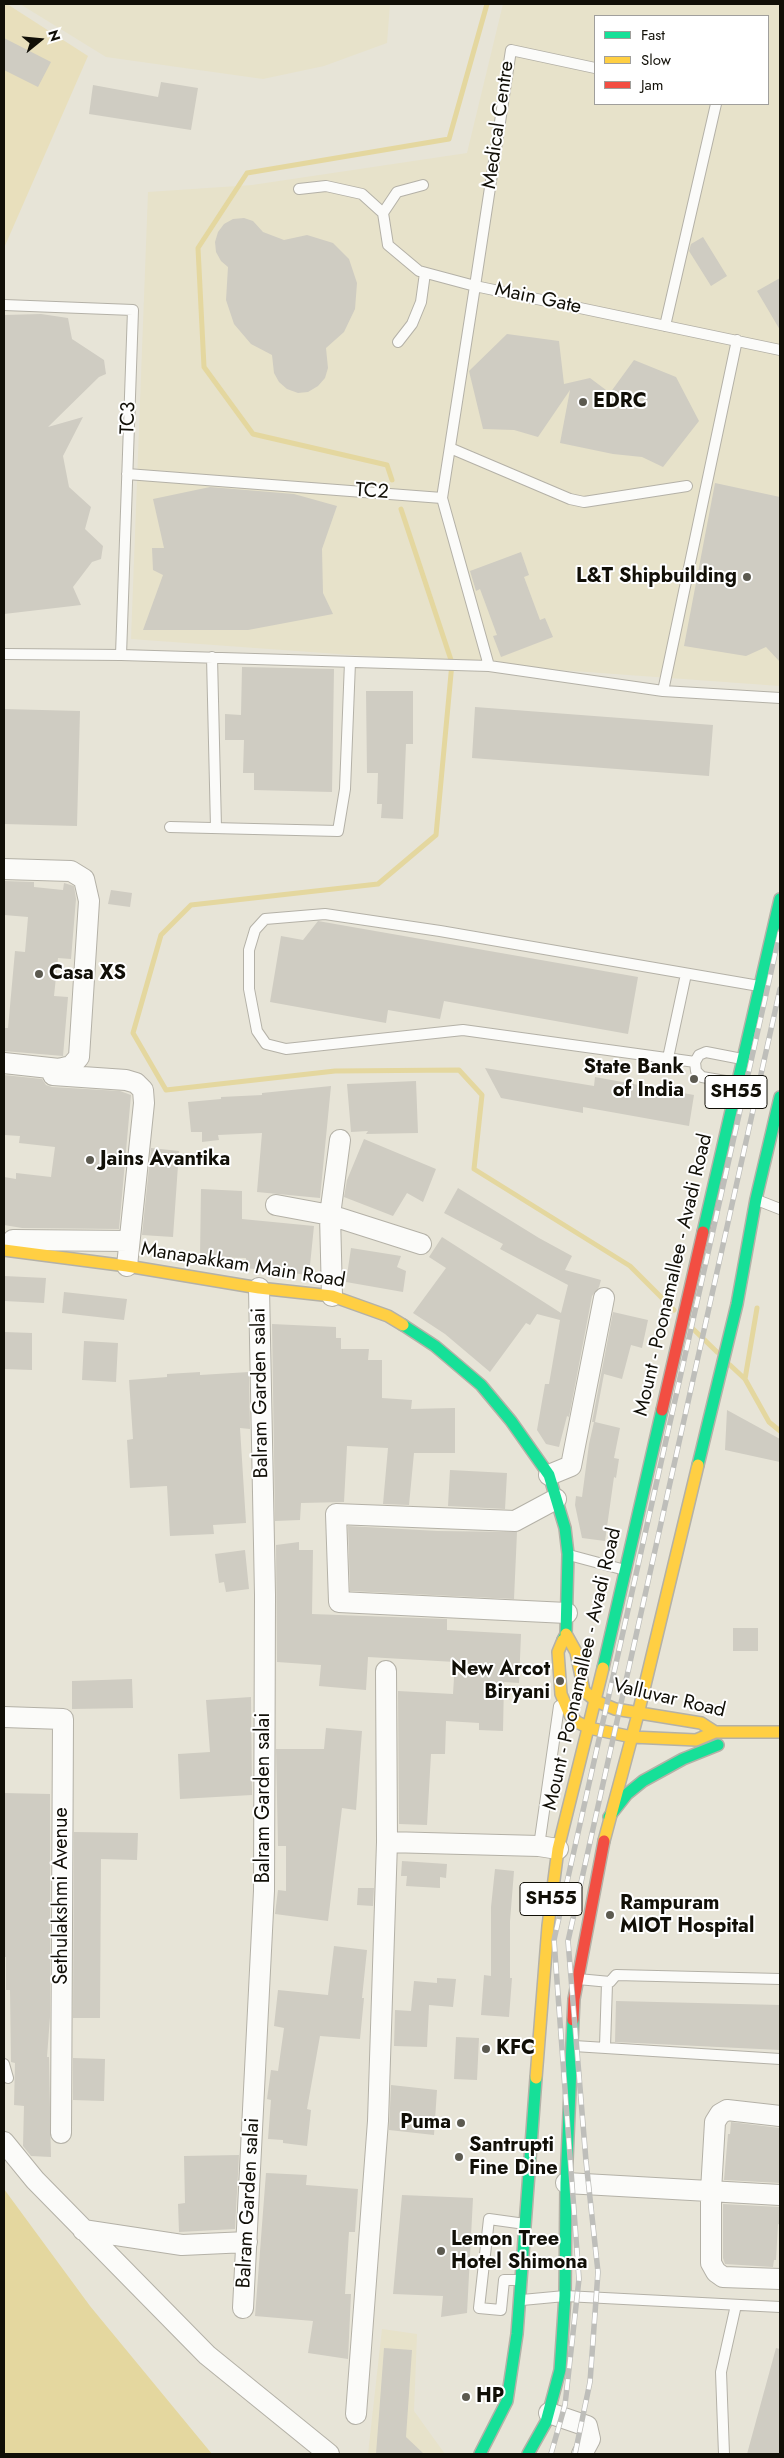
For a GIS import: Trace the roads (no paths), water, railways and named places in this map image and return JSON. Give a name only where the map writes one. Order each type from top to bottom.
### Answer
[{"type":"main road","name":"Mount - Poonamallee - Avadi Road","points":[[480,2454],[507,2401],[521,2300],[548,1926],[549,1848],[589,1728],[596,1701],[780,899]]},
{"type":"main road","name":"SH55","points":[[528,2454],[546,2422],[560,2370],[565,2296],[566,2183],[574,1999],[609,1817],[638,1714],[737,1304],[756,1200],[780,1097]]},
{"type":"main road","name":"Manapakkam Main Road","points":[[4,1250],[127,1266],[259,1288],[332,1296],[388,1316],[435,1346],[481,1385],[511,1421],[549,1475],[565,1528],[568,1554],[566,1634],[558,1652],[558,1672],[561,1694],[570,1715],[577,1722],[589,1728],[632,1737],[696,1740],[715,1732]]},
{"type":"main road","name":"Valluvar Road","points":[[566,1634],[576,1652],[584,1691],[596,1701],[615,1710],[701,1723],[715,1732],[780,1732]]},
{"type":"main road","points":[[609,1817],[627,1794],[643,1781],[683,1759],[749,1732]]},
{"type":"street","points":[[4,869],[71,871],[84,879],[89,901],[81,1043],[78,1057],[71,1066],[59,1068],[4,1063]]},
{"type":"street","points":[[4,1071],[126,1080],[136,1083],[143,1090],[144,1103],[127,1266]]},
{"type":"street","points":[[332,1296],[330,1215],[340,1140]]},
{"type":"street","points":[[276,1205],[330,1215],[420,1244]]},
{"type":"street","points":[[4,1240],[129,1241]]},
{"type":"street","name":"Balram Garden salai","points":[[244,2308],[264,1882],[265,1595],[259,1288]]},
{"type":"street","points":[[549,1475],[571,1466],[604,1298]]},
{"type":"street","points":[[556,1499],[515,1521],[336,1514],[339,1602],[567,1613]]},
{"type":"street","points":[[356,2414],[378,2122],[387,1842],[386,1671]]},
{"type":"street","name":"Sethulakshmi Avenue","points":[[4,1717],[63,1719],[61,2133]]},
{"type":"street","points":[[387,1842],[549,1848]]},
{"type":"street","points":[[780,2116],[727,2110],[720,2114],[715,2122],[711,2191],[711,2263],[716,2272],[723,2277],[780,2279]]},
{"type":"street","points":[[4,2142],[35,2180],[207,2355],[329,2454]]},
{"type":"street","points":[[566,2183],[780,2196]]},
{"type":"street","points":[[83,2230],[182,2244],[247,2242]]},
{"type":"street","points":[[549,2412],[587,2426],[590,2440],[582,2454]]},
{"type":"lane","name":"Medical Centre","points":[[475,286],[511,50],[594,68]]},
{"type":"lane","points":[[665,326],[716,105]]},
{"type":"lane","points":[[383,213],[397,192],[423,185]]},
{"type":"lane","points":[[299,189],[326,186],[362,194],[383,213],[388,245],[419,271],[475,286]]},
{"type":"lane","points":[[398,342],[412,324],[421,302],[425,273]]},
{"type":"lane","name":"Main Gate","points":[[442,498],[475,286],[780,350]]},
{"type":"lane","name":"TC3","points":[[4,306],[133,310],[121,655]]},
{"type":"lane","points":[[664,691],[737,340]]},
{"type":"lane","points":[[450,448],[570,499],[584,502],[687,486]]},
{"type":"lane","name":"TC2","points":[[127,474],[442,498]]},
{"type":"lane","points":[[442,498],[489,666]]},
{"type":"lane","points":[[4,654],[121,655],[489,666],[664,691],[780,698]]},
{"type":"lane","points":[[212,658],[216,828]]},
{"type":"lane","points":[[170,827],[338,831],[345,789],[350,662]]},
{"type":"lane","points":[[695,1062],[463,1030],[286,1049],[266,1044],[257,1030],[249,989],[249,950],[255,930],[265,919],[325,914],[440,930],[760,987]]},
{"type":"lane","points":[[668,1058],[686,974]]},
{"type":"lane","points":[[738,1083],[702,1077],[696,1071],[695,1062],[698,1055],[706,1052],[743,1059]]},
{"type":"lane","points":[[756,1200],[780,1208]]},
{"type":"lane","points":[[568,1554],[626,1570]]},
{"type":"lane","points":[[549,1848],[561,1694]]},
{"type":"lane","points":[[578,1979],[607,1983],[616,1975],[780,1979]]},
{"type":"lane","points":[[605,2047],[607,1983]]},
{"type":"lane","points":[[571,2045],[780,2059]]},
{"type":"lane","points":[[4,2064],[8,2078]]},
{"type":"lane","points":[[522,2280],[504,2280],[501,2310],[479,2308],[490,2219],[526,2224]]},
{"type":"lane","points":[[521,2300],[565,2296],[780,2307]]},
{"type":"lane","points":[[724,2454],[721,2372],[736,2305]]},
{"type":"waterway","points":[[392,480],[387,465],[253,434],[204,367],[198,248],[247,173],[449,139],[487,4]]},
{"type":"waterway","points":[[401,509],[452,663],[436,835],[378,884],[191,905],[161,935],[133,1033],[166,1090],[335,1071],[459,1070],[482,1095],[474,1169],[630,1266],[674,1310]]},
{"type":"waterway","points":[[745,1379],[757,1308]]},
{"type":"waterway","points":[[689,1325],[717,1352]]},
{"type":"waterway","points":[[730,1365],[745,1379],[769,1422],[780,1431]]},
{"type":"railway","points":[[551,2454],[565,2405],[579,2279],[554,1940],[780,932]]},
{"type":"railway","points":[[575,2454],[590,2382],[598,2272],[586,2161],[568,1941],[780,989]]},
{"type":"place","name":"EDRC","points":[[583,402]]},
{"type":"place","name":"L&T Shipbuilding","points":[[747,577]]},
{"type":"place","name":"Casa XS","points":[[39,974]]},
{"type":"place","name":"State Bank of India","points":[[694,1079]]},
{"type":"place","name":"Jains Avantika","points":[[90,1160]]},
{"type":"place","name":"New Arcot Biryani","points":[[560,1681]]},
{"type":"place","name":"Rampuram MIOT Hospital","points":[[610,1915]]},
{"type":"place","name":"KFC","points":[[486,2049]]},
{"type":"place","name":"Puma","points":[[461,2123]]},
{"type":"place","name":"Santrupti Fine Dine","points":[[459,2157]]},
{"type":"place","name":"Lemon Tree Hotel Shimona","points":[[441,2251]]},
{"type":"place","name":"HP","points":[[466,2397]]}]
